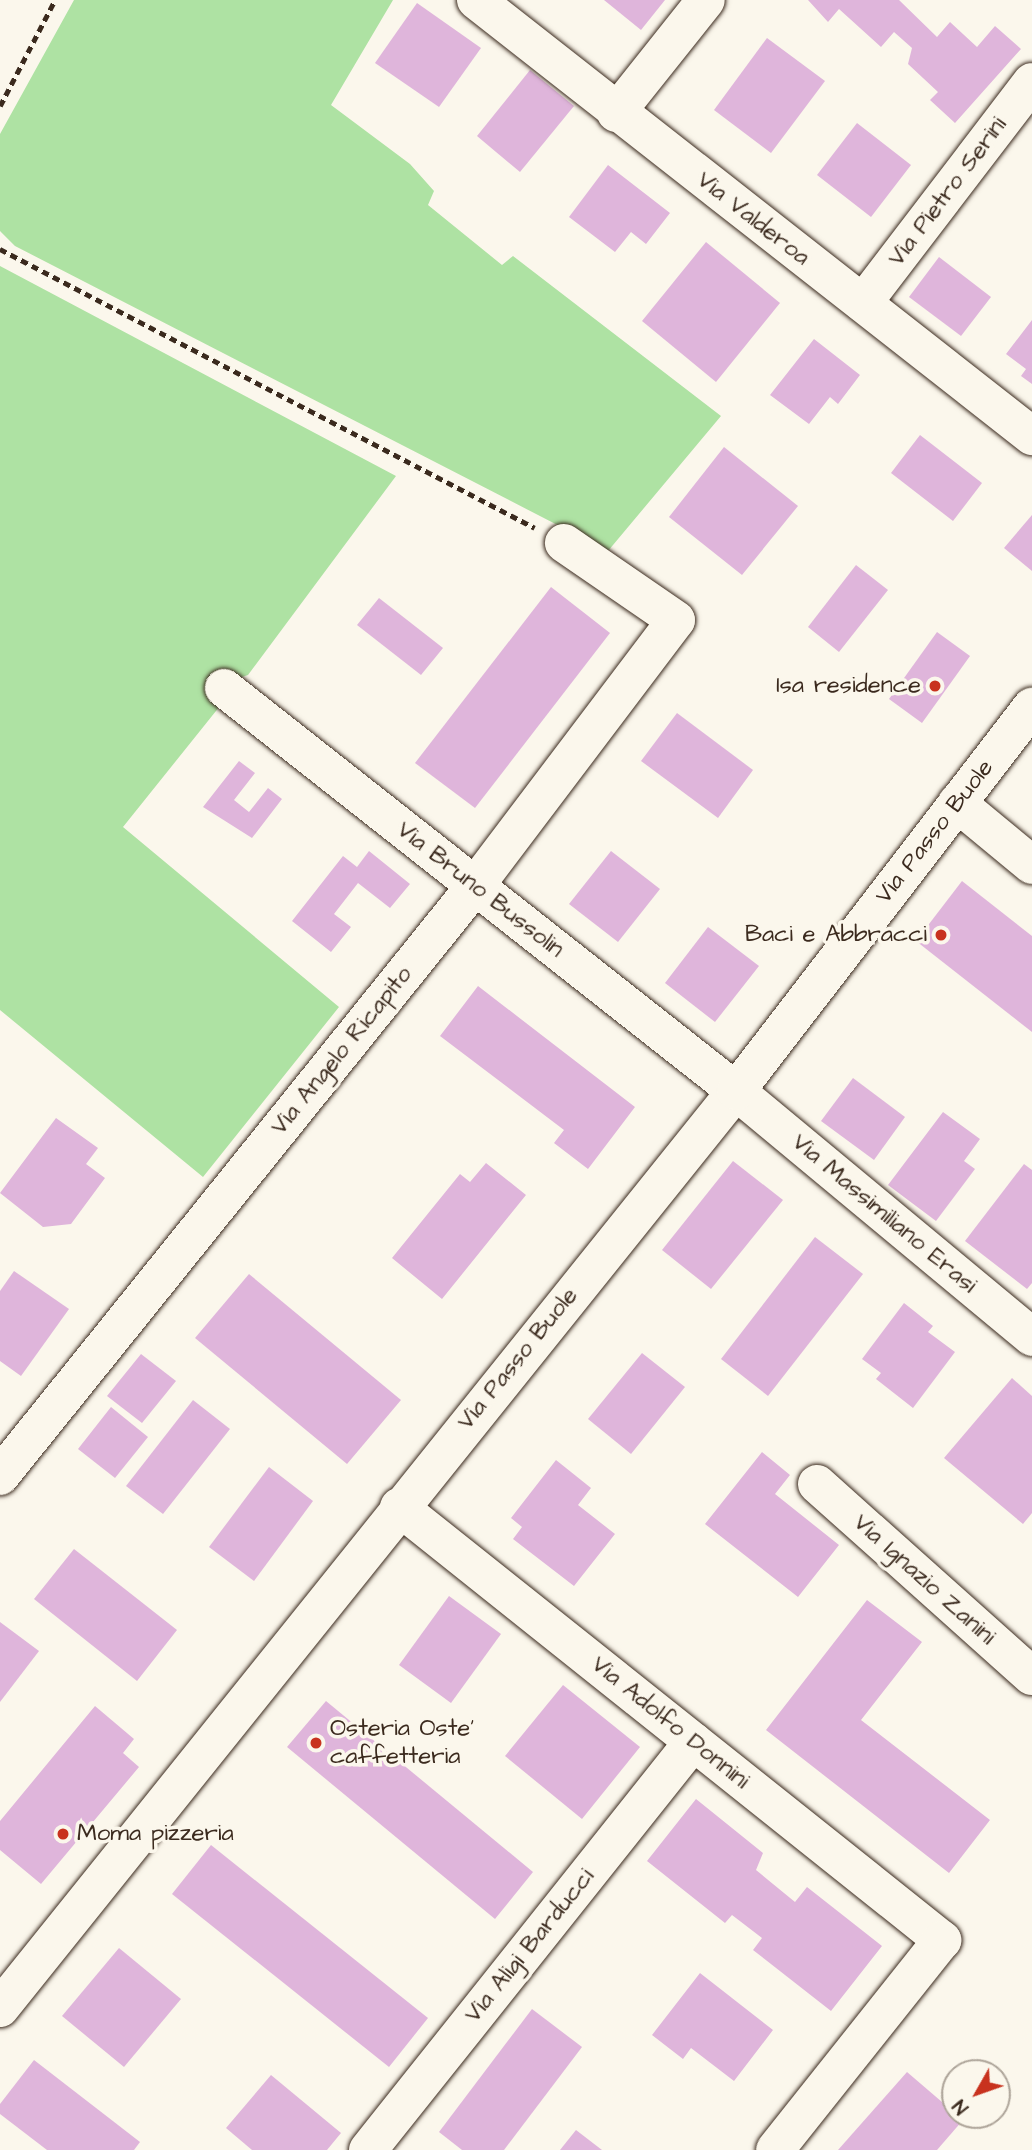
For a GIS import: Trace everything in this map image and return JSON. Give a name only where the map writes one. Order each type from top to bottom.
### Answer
[{"type":"street","name":"Via Valderoa","points":[[476,0],[616,113],[1032,436]]},
{"type":"street","points":[[616,113],[706,0]]},
{"type":"street","name":"Via Pietro Serini","points":[[863,303],[1032,82]]},
{"type":"street","name":"Via Angelo Ricapito","points":[[0,1476],[475,886],[676,620],[564,543]]},
{"type":"street","name":"Via Bruno Bussolin","points":[[224,688],[736,1091]]},
{"type":"street","name":"Via Passo Buole","points":[[0,2008],[399,1507],[736,1091],[1032,707]]},
{"type":"street","points":[[957,803],[1032,865]]},
{"type":"street","name":"Via Massimiliano Erasi","points":[[736,1091],[1032,1337]]},
{"type":"street","name":"Via Ignazio Zanini","points":[[817,1484],[1032,1676]]},
{"type":"street","name":"Via Adolfo Donnini","points":[[399,1507],[942,1940],[775,2150]]},
{"type":"street","name":"Via Aligi Barducci","points":[[368,2150],[693,1742]]},
{"type":"path","points":[[0,106],[55,0]]},
{"type":"path","points":[[0,248],[564,543]]},
{"type":"green space","points":[[74,0],[393,0],[331,105],[410,164],[434,191],[428,205],[502,265],[513,256],[721,416],[608,551],[15,246],[0,231],[0,134]]},
{"type":"green space","points":[[0,266],[396,476],[248,675],[215,686],[224,701],[123,827],[339,1007],[203,1177],[0,1010]]},
{"type":"building","points":[[604,0],[665,0],[641,30]]},
{"type":"building","points":[[808,0],[899,0],[937,37],[950,22],[977,47],[995,26],[1021,49],[955,123],[930,100],[938,92],[908,64],[912,48],[894,32],[881,47],[839,9],[828,22]]},
{"type":"building","points":[[417,3],[481,48],[439,107],[375,63]]},
{"type":"building","points":[[767,38],[825,81],[771,153],[714,110]]},
{"type":"building","points":[[530,70],[574,106],[520,172],[477,136]]},
{"type":"building","points":[[857,123],[911,165],[871,217],[817,175]]},
{"type":"building","points":[[608,165],[670,213],[646,244],[631,232],[615,252],[569,217]]},
{"type":"building","points":[[706,242],[780,303],[716,382],[642,321]]},
{"type":"building","points":[[939,257],[991,297],[961,336],[909,297]]},
{"type":"building","points":[[1032,320],[1032,384],[1021,376],[1026,369],[1006,354]]},
{"type":"building","points":[[814,339],[860,375],[838,404],[830,397],[809,424],[770,395]]},
{"type":"building","points":[[920,435],[982,483],[953,521],[891,473]]},
{"type":"building","points":[[724,447],[798,506],[742,575],[669,517]]},
{"type":"building","points":[[1032,515],[1032,571],[1004,548]]},
{"type":"building","points":[[856,565],[888,590],[839,652],[808,627]]},
{"type":"building","points":[[551,587],[610,633],[475,808],[415,763]]},
{"type":"building","points":[[379,598],[443,648],[421,675],[357,625]]},
{"type":"building","points":[[937,632],[970,656],[922,723],[889,699]]},
{"type":"building","points":[[677,713],[753,770],[718,818],[641,761]]},
{"type":"building","points":[[239,761],[255,773],[234,800],[249,812],[268,788],[282,799],[252,838],[203,807]]},
{"type":"building","points":[[369,851],[410,884],[390,908],[358,883],[334,914],[351,927],[331,952],[292,921],[343,856],[357,867]]},
{"type":"building","points":[[611,851],[660,889],[618,942],[569,904]]},
{"type":"building","points":[[962,881],[1032,936],[1032,1032],[916,941]]},
{"type":"building","points":[[708,927],[759,966],[715,1022],[665,983]]},
{"type":"building","points":[[478,986],[635,1107],[588,1169],[554,1143],[564,1130],[440,1036]]},
{"type":"building","points":[[853,1078],[905,1117],[874,1160],[821,1121]]},
{"type":"building","points":[[943,1112],[980,1139],[964,1161],[975,1169],[936,1221],[888,1185]]},
{"type":"building","points":[[56,1118],[98,1148],[86,1164],[105,1178],[71,1224],[43,1227],[0,1193]]},
{"type":"building","points":[[733,1161],[783,1200],[711,1289],[662,1250]]},
{"type":"building","points":[[486,1163],[526,1195],[442,1299],[392,1258],[460,1174],[470,1182]]},
{"type":"building","points":[[1024,1164],[1032,1170],[1032,1283],[1027,1289],[965,1241]]},
{"type":"building","points":[[815,1237],[863,1274],[768,1396],[721,1359]]},
{"type":"building","points":[[14,1271],[69,1309],[21,1376],[0,1361],[0,1291]]},
{"type":"building","points":[[249,1274],[401,1400],[347,1464],[195,1338]]},
{"type":"building","points":[[904,1303],[933,1326],[928,1332],[955,1352],[913,1408],[876,1379],[881,1373],[862,1359]]},
{"type":"building","points":[[642,1353],[685,1387],[631,1454],[588,1419]]},
{"type":"building","points":[[141,1354],[176,1381],[142,1423],[107,1396]]},
{"type":"building","points":[[1012,1378],[1032,1396],[1032,1513],[1023,1524],[944,1458]]},
{"type":"building","points":[[193,1400],[230,1429],[163,1514],[126,1486]]},
{"type":"building","points":[[111,1407],[148,1437],[115,1478],[78,1449]]},
{"type":"building","points":[[762,1452],[790,1475],[775,1494],[839,1545],[798,1597],[705,1524]]},
{"type":"building","points":[[556,1460],[591,1488],[578,1505],[615,1534],[574,1586],[513,1539],[522,1527],[511,1518]]},
{"type":"building","points":[[269,1467],[313,1501],[254,1581],[209,1547]]},
{"type":"building","points":[[74,1549],[177,1630],[137,1681],[34,1599]]},
{"type":"building","points":[[449,1596],[501,1634],[451,1703],[399,1665]]},
{"type":"building","points":[[867,1600],[922,1642],[861,1720],[990,1820],[949,1873],[766,1730]]},
{"type":"building","points":[[0,1622],[39,1651],[0,1702]]},
{"type":"building","points":[[563,1685],[640,1747],[582,1819],[505,1756]]},
{"type":"building","points":[[326,1701],[533,1872],[495,1919],[287,1747]]},
{"type":"building","points":[[95,1706],[134,1739],[123,1753],[139,1767],[41,1884],[0,1850],[0,1821]]},
{"type":"building","points":[[696,1799],[763,1853],[756,1870],[795,1902],[807,1887],[882,1946],[831,2011],[753,1950],[762,1938],[732,1915],[725,1923],[647,1861]]},
{"type":"building","points":[[211,1845],[428,2018],[389,2067],[172,1894]]},
{"type":"building","points":[[119,1948],[181,1999],[124,2067],[62,2016]]},
{"type":"building","points":[[700,1973],[773,2030],[734,2081],[691,2048],[683,2059],[652,2035]]},
{"type":"building","points":[[532,2009],[582,2047],[504,2150],[462,2150],[439,2132]]},
{"type":"building","points":[[34,2060],[140,2142],[134,2150],[47,2150],[0,2114],[0,2104]]},
{"type":"building","points":[[907,2072],[941,2101],[941,2129],[955,2129],[937,2150],[838,2150]]},
{"type":"building","points":[[271,2075],[341,2133],[327,2150],[252,2150],[226,2128]]},
{"type":"building","points":[[576,2130],[602,2150],[560,2150]]},
{"type":"place","name":"Isa residence","points":[[935,686]]},
{"type":"place","name":"Baci e Abbracci","points":[[941,935]]},
{"type":"place","name":"Osteria Oste' caffetteria","points":[[316,1743]]},
{"type":"place","name":"Moma pizzeria","points":[[63,1834]]}]
